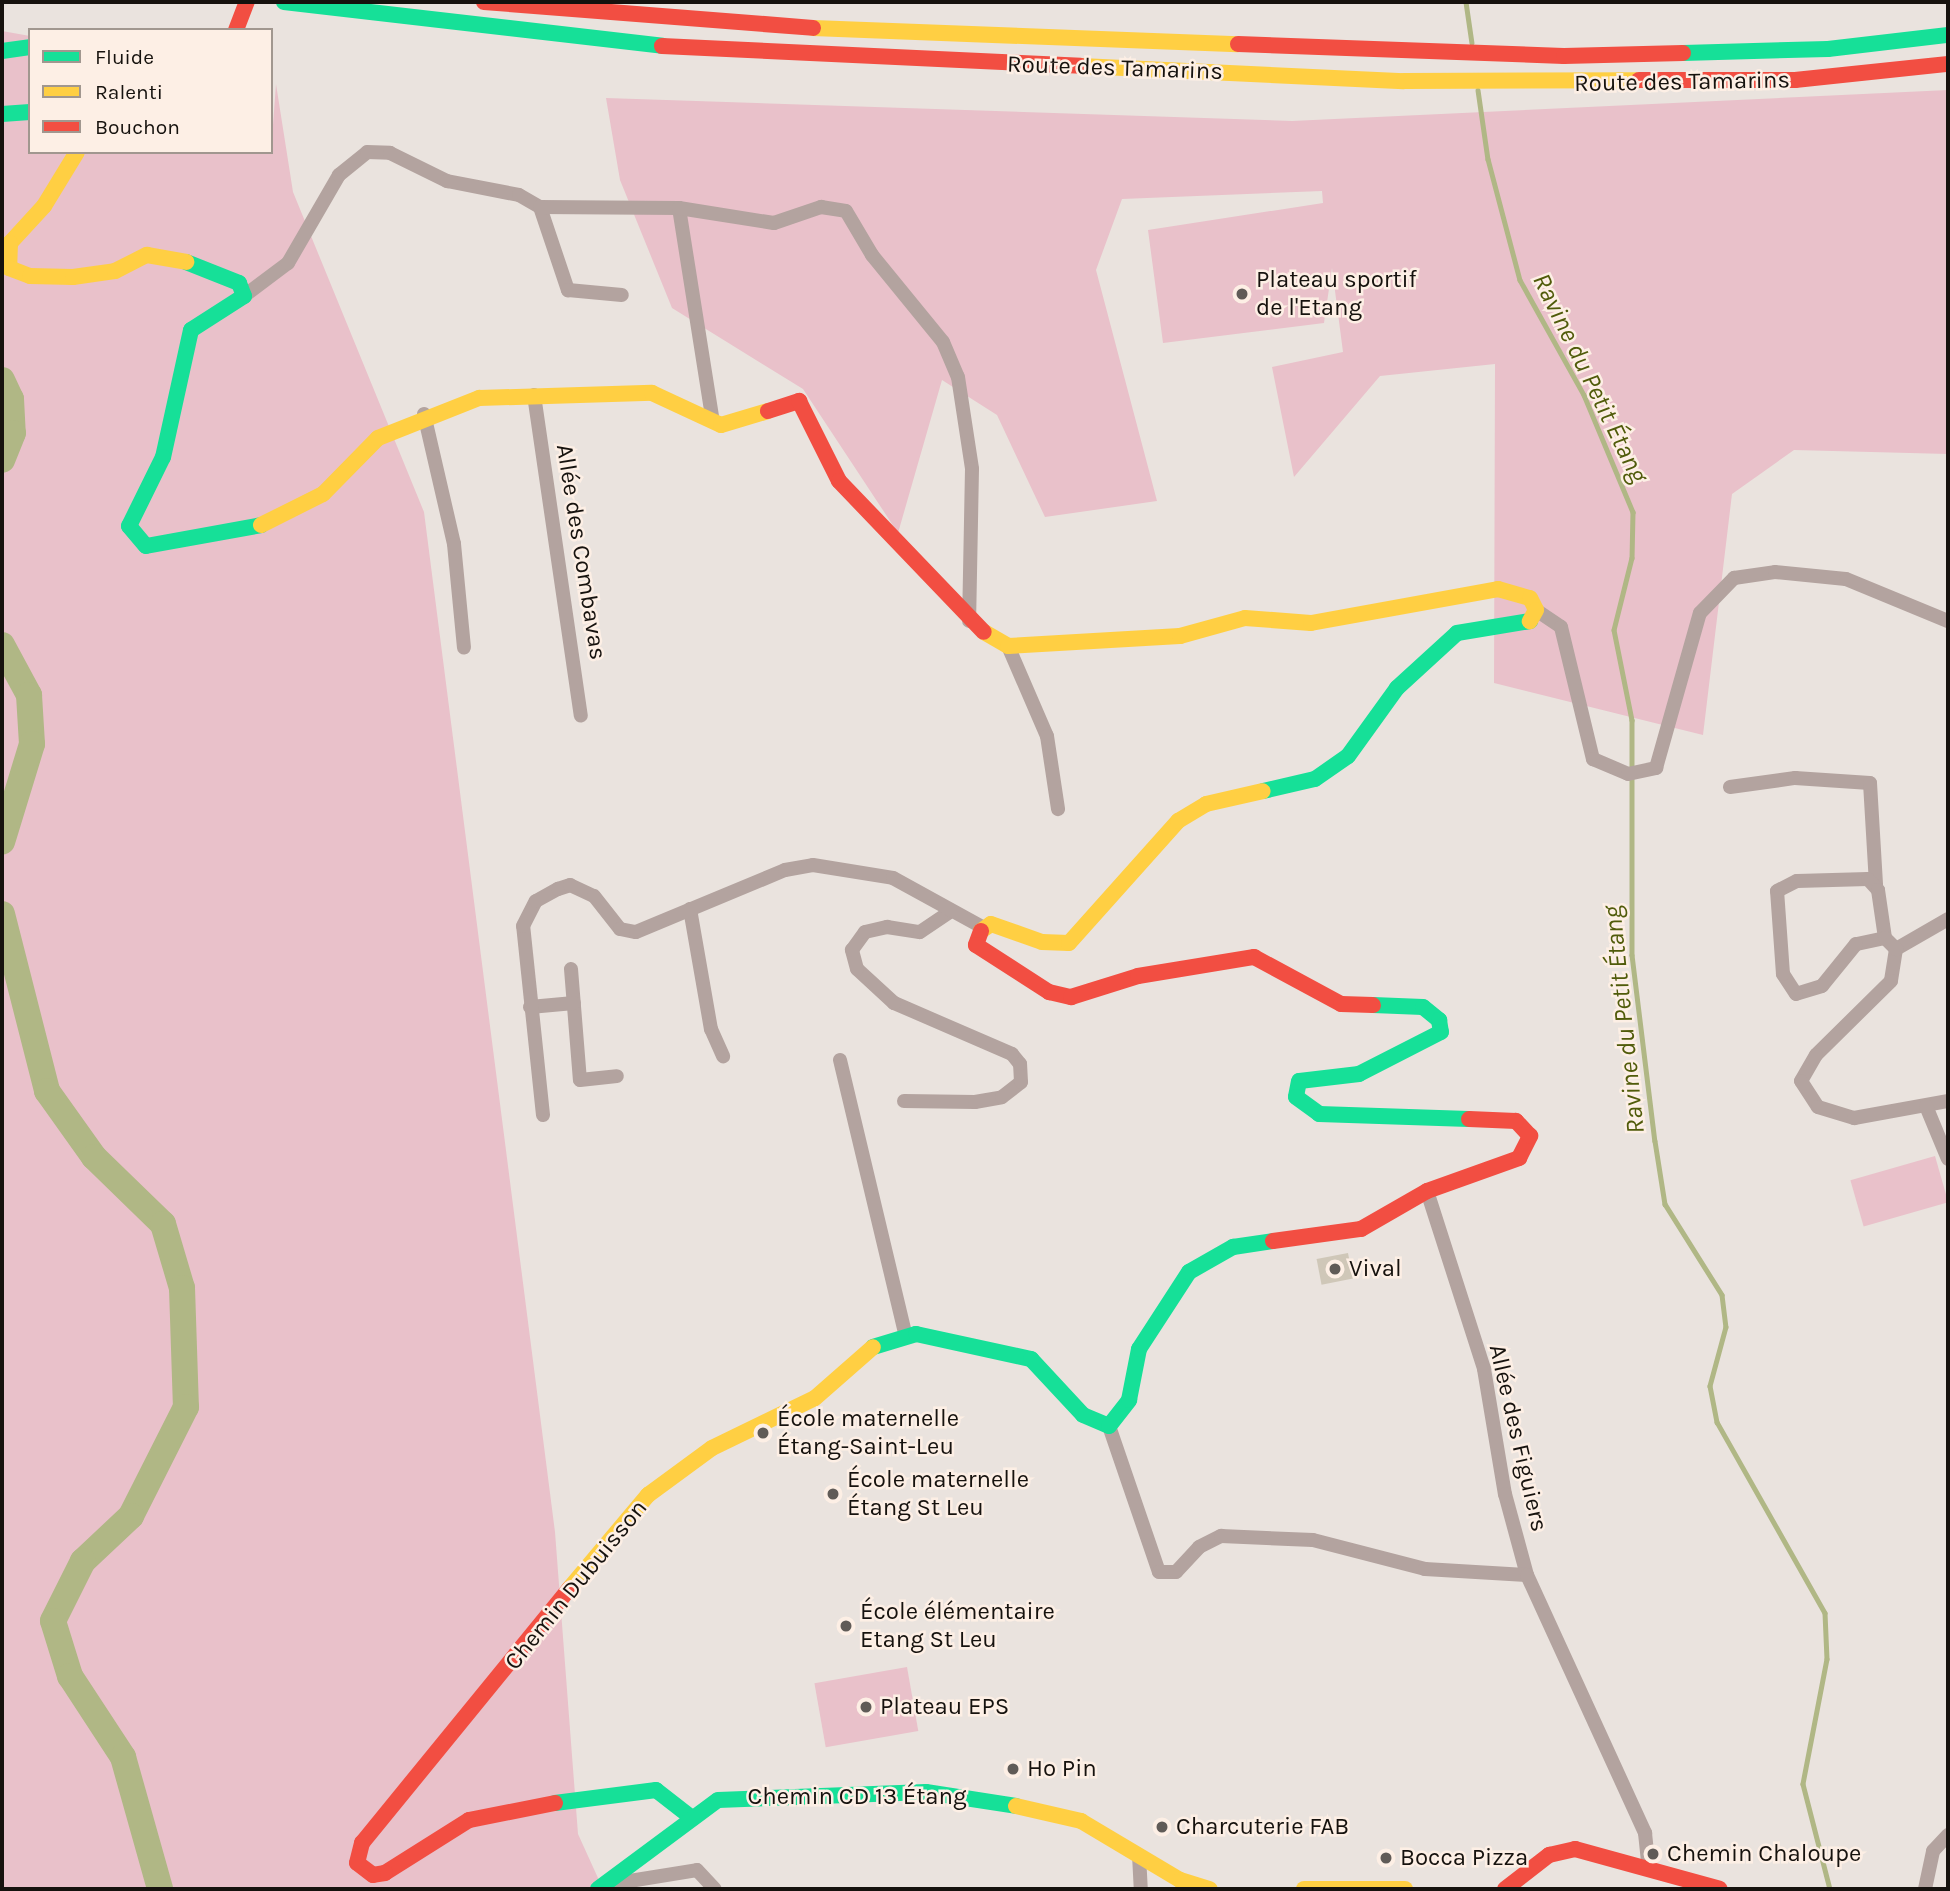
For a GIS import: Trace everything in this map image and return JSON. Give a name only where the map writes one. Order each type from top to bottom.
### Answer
[{"type":"main road","name":"Route des Tamarins","points":[[284,2],[660,46],[1404,81],[1561,84],[1795,80],[1948,64]]},
{"type":"main road","name":"Route des Tamarins","points":[[484,2],[659,20],[1404,52],[1564,56],[1828,48],[1948,35]]},
{"type":"main road","points":[[2,51],[28,47]]},
{"type":"main road","points":[[2,114],[28,112]]},
{"type":"main road","points":[[76,154],[44,206],[10,243],[9,268],[30,276],[73,277],[115,271],[147,255],[171,256],[239,283],[244,296],[191,330],[163,457],[129,526],[136,540],[174,546],[256,528],[323,494],[378,438],[424,414],[479,398],[652,393],[712,417],[721,425],[737,425],[779,402],[799,401],[839,481],[969,621],[1008,646],[1180,636],[1245,618],[1311,623],[1499,589],[1530,598],[1536,610],[1529,622],[1457,633],[1397,688],[1348,756],[1315,779],[1206,804],[1178,821],[1069,943],[1042,943],[1008,927],[982,927],[976,945],[1049,992],[1071,997],[1149,973],[1254,957],[1341,1004],[1434,1011],[1441,1032],[1432,1042],[1359,1074],[1307,1077],[1295,1088],[1296,1097],[1319,1114],[1505,1120],[1527,1128],[1527,1148],[1519,1158],[1427,1191],[1361,1229],[1233,1247],[1189,1272],[1139,1349],[1129,1400],[1110,1426],[1083,1415],[1031,1359],[905,1332]]},
{"type":"main road","name":"Chemin Dubuisson","points":[[692,1818],[656,1790],[628,1789],[469,1820],[385,1873],[373,1875],[357,1863],[362,1843],[427,1760],[648,1495],[712,1448],[815,1398],[879,1342],[905,1332]]},
{"type":"main road","name":"Chemin CD 13 Étang","points":[[604,1887],[718,1800],[743,1795],[968,1795],[1081,1821],[1139,1855],[1210,1889]]},
{"type":"main road","points":[[1506,1889],[1560,1850],[1648,1864],[1685,1884],[1720,1889]]},
{"type":"main road","points":[[1312,1889],[1405,1889]]},
{"type":"street","points":[[244,296],[288,263],[339,175],[367,152],[390,153],[447,181],[519,195],[540,207],[679,208],[774,223],[821,207],[846,211],[872,255],[943,342],[958,377],[972,469],[969,621]]},
{"type":"street","points":[[540,207],[568,290],[622,295]]},
{"type":"street","points":[[679,208],[712,417]]},
{"type":"street","name":"Allée des Combavas","points":[[534,395],[581,716]]},
{"type":"street","points":[[424,414],[454,544],[464,648]]},
{"type":"street","points":[[1536,610],[1561,626],[1593,759],[1628,774],[1656,768],[1700,613],[1734,578],[1775,572],[1846,579],[1948,621]]},
{"type":"street","points":[[1008,646],[1047,736],[1058,809]]},
{"type":"street","points":[[1730,787],[1795,778],[1870,783],[1876,886],[1885,938],[1896,949]]},
{"type":"street","points":[[543,1115],[523,926],[536,901],[570,885],[579,888],[627,932],[813,864],[893,878],[948,913],[982,927]]},
{"type":"street","points":[[1876,886],[1862,877],[1797,881],[1777,891],[1787,987],[1796,994],[1822,986],[1846,951],[1864,939],[1885,938]]},
{"type":"street","points":[[690,909],[711,1029],[723,1056]]},
{"type":"street","points":[[904,1101],[975,1102],[1009,1094],[1021,1082],[1020,1064],[1012,1054],[894,1003],[857,969],[852,950],[865,932],[920,932],[948,913]]},
{"type":"street","points":[[1896,949],[1948,919]]},
{"type":"street","points":[[1896,949],[1891,981],[1816,1055],[1801,1080],[1818,1107],[1854,1118],[1948,1101]]},
{"type":"street","points":[[571,969],[580,1080],[617,1076]]},
{"type":"street","points":[[530,1007],[573,1003]]},
{"type":"street","points":[[840,1060],[905,1332]]},
{"type":"street","points":[[1926,1106],[1948,1159]]},
{"type":"street","name":"Allée des Figuiers","points":[[1427,1191],[1485,1369],[1505,1494],[1527,1575],[1645,1833],[1648,1864]]},
{"type":"street","points":[[1110,1426],[1159,1572],[1177,1572],[1199,1547],[1221,1536],[1313,1540],[1425,1569],[1527,1575]]},
{"type":"street","points":[[1925,1889],[1933,1851],[1948,1835]]},
{"type":"street","points":[[1139,1855],[1141,1889]]},
{"type":"street","points":[[604,1887],[697,1870],[715,1889]]},
{"type":"shaded area","points":[[2,31],[28,36],[28,154],[273,154],[276,84],[293,192],[424,512],[555,1532],[578,1834],[603,1889],[2,1889]]},
{"type":"shaded area","points":[[1948,90],[1948,454],[1794,450],[1732,494],[1703,735],[1494,683],[1495,364],[1380,376],[1294,477],[1272,367],[1343,352],[1332,268],[1324,323],[1163,343],[1148,230],[1323,203],[1322,191],[1122,199],[1096,270],[1157,501],[1045,517],[997,415],[942,380],[898,533],[803,389],[672,308],[620,180],[606,98],[1292,121]]},
{"type":"shaded area","points":[[1935,1156],[1948,1202],[1864,1226],[1850,1180]]},
{"type":"shaded area","name":"Plateau EPS","points":[[907,1667],[918,1731],[826,1747],[814,1683]]},
{"type":"building","name":"Vival","points":[[1348,1253],[1353,1279],[1322,1285],[1317,1259]]},
{"type":"waterway","name":"Ravine du Petit Étang","points":[[1466,2],[1472,43]]},
{"type":"waterway","name":"Ravine du Petit Étang","points":[[1478,90],[1488,159],[1520,280],[1584,395],[1633,512],[1632,558],[1614,630],[1632,720],[1632,955],[1655,1141],[1665,1204],[1722,1295],[1726,1327],[1710,1386],[1717,1422],[1825,1613],[1827,1659],[1803,1784],[1830,1889]]},
{"type":"waterway","points":[[2,380],[11,399],[13,433],[2,460]]},
{"type":"waterway","points":[[2,645],[29,695],[32,744],[2,842]]},
{"type":"waterway","points":[[2,914],[47,1091],[94,1157],[163,1224],[182,1288],[186,1407],[131,1516],[83,1561],[53,1621],[70,1676],[123,1757],[160,1889]]},
{"type":"traffic: fast","points":[[284,2],[662,46]]},
{"type":"traffic: fast","points":[[1683,53],[1828,49],[1948,35]]},
{"type":"traffic: fast","points":[[2,51],[28,47]]},
{"type":"traffic: fast","points":[[2,114],[28,112]]},
{"type":"traffic: fast","points":[[186,262],[239,283],[244,296],[191,330],[163,457],[129,526],[146,546],[261,525]]},
{"type":"traffic: fast","points":[[1263,791],[1315,779],[1348,756],[1397,688],[1457,633],[1530,621]]},
{"type":"traffic: fast","points":[[1373,1005],[1423,1007],[1439,1020],[1441,1032],[1359,1074],[1299,1081],[1296,1097],[1319,1114],[1469,1119]]},
{"type":"traffic: fast","points":[[873,1347],[916,1334],[1031,1359],[1083,1415],[1109,1426],[1129,1400],[1139,1349],[1189,1272],[1233,1247],[1273,1241]]},
{"type":"traffic: fast","points":[[555,1803],[656,1790],[692,1818]]},
{"type":"traffic: fast","points":[[598,1889],[718,1800],[926,1792],[1016,1806]]},
{"type":"traffic: slow","points":[[813,28],[1238,44]]},
{"type":"traffic: slow","points":[[1081,66],[1404,81],[1639,80]]},
{"type":"traffic: slow","points":[[76,154],[44,206],[10,243],[9,268],[30,276],[73,277],[115,271],[147,255],[186,262]]},
{"type":"traffic: slow","points":[[261,525],[323,494],[378,438],[479,398],[652,393],[721,425],[768,411]]},
{"type":"traffic: slow","points":[[984,632],[1008,646],[1180,636],[1245,618],[1311,623],[1498,589],[1530,598],[1536,610],[1530,621]]},
{"type":"traffic: slow","points":[[981,931],[991,924],[1042,942],[1069,943],[1178,821],[1206,804],[1263,791]]},
{"type":"traffic: slow","points":[[569,1589],[648,1495],[712,1448],[815,1398],[873,1347]]},
{"type":"traffic: slow","points":[[1016,1806],[1081,1821],[1180,1880],[1210,1889]]},
{"type":"traffic: slow","points":[[1304,1889],[1405,1889]]},
{"type":"traffic: jam","points":[[237,28],[247,2]]},
{"type":"traffic: jam","points":[[484,2],[813,28]]},
{"type":"traffic: jam","points":[[1238,44],[1564,56],[1683,53]]},
{"type":"traffic: jam","points":[[662,46],[1081,66]]},
{"type":"traffic: jam","points":[[1639,80],[1795,80],[1948,64]]},
{"type":"traffic: jam","points":[[768,411],[799,401],[839,481],[984,632]]},
{"type":"traffic: jam","points":[[981,931],[976,945],[1049,992],[1071,997],[1138,976],[1254,957],[1341,1004],[1373,1005]]},
{"type":"traffic: jam","points":[[1273,1241],[1361,1229],[1427,1191],[1519,1158],[1530,1136],[1516,1121],[1469,1119]]},
{"type":"traffic: jam","points":[[555,1803],[469,1820],[385,1873],[373,1875],[357,1863],[362,1843],[569,1589]]},
{"type":"traffic: jam","points":[[1505,1889],[1549,1855],[1575,1849],[1720,1889]]},
{"type":"place","name":"Plateau sportif de l'Etang","points":[[1242,294]]},
{"type":"place","name":"Vival","points":[[1335,1269]]},
{"type":"place","name":"École maternelle Étang-Saint-Leu","points":[[763,1433]]},
{"type":"place","name":"École maternelle Étang St Leu","points":[[833,1494]]},
{"type":"place","name":"École élémentaire Etang St Leu","points":[[846,1626]]},
{"type":"place","name":"Plateau EPS","points":[[866,1707]]},
{"type":"place","name":"Ho Pin","points":[[1013,1769]]},
{"type":"place","name":"Charcuterie FAB","points":[[1162,1827]]},
{"type":"place","name":"Chemin Chaloupe","points":[[1653,1854]]},
{"type":"place","name":"Bocca Pizza","points":[[1386,1858]]}]
